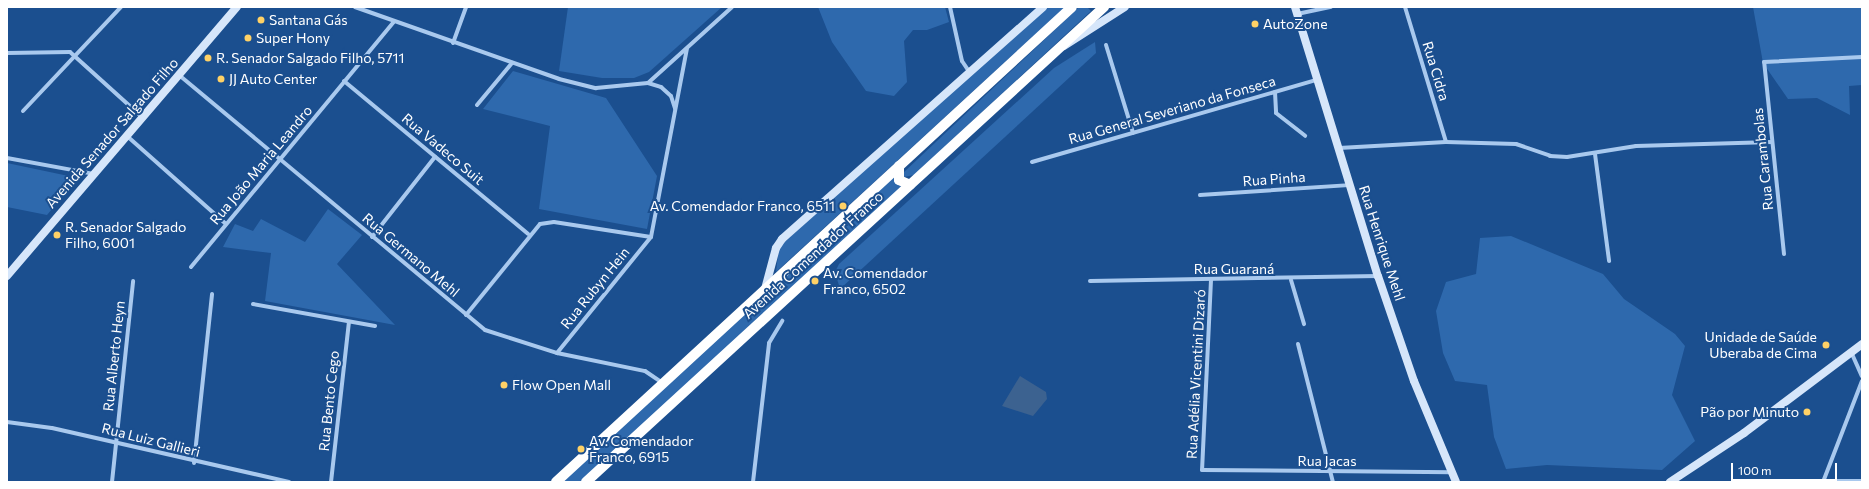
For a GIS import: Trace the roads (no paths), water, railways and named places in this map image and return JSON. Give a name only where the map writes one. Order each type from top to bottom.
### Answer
[{"type":"highway","name":"Avenida Comendador Franco","points":[[556,482],[1072,7]]},
{"type":"highway","name":"Avenida Comendador Franco","points":[[586,482],[1104,7]]},
{"type":"highway","points":[[899,166],[899,180],[910,185]]},
{"type":"main road","name":"Avenida Senador Salgado Filho","points":[[7,276],[237,7]]},
{"type":"main road","name":"Avenida Comendador Franco","points":[[765,289],[776,248],[782,239],[968,70],[1042,7]]},
{"type":"main road","name":"Avenida Comendador Franco","points":[[1060,48],[1110,20],[1125,7]]},
{"type":"main road","name":"Rua Henrique Mehl","points":[[1296,10],[1378,276],[1414,381],[1456,482]]},
{"type":"main road","points":[[1670,482],[1852,354],[1862,344]]},
{"type":"street","points":[[23,111],[121,7]]},
{"type":"street","points":[[355,7],[392,23],[512,63],[596,88],[648,83],[661,87],[671,96],[675,109]]},
{"type":"street","points":[[453,43],[466,7]]},
{"type":"street","points":[[648,83],[732,7]]},
{"type":"street","points":[[950,7],[962,61],[968,70]]},
{"type":"street","points":[[1296,10],[1331,7]]},
{"type":"street","name":"Rua Cidra","points":[[1405,7],[1446,142]]},
{"type":"street","name":"Rua João Maria Leandro","points":[[191,267],[392,23]]},
{"type":"street","points":[[1106,45],[1133,133]]},
{"type":"street","points":[[466,315],[528,234],[540,224],[554,222],[651,237],[687,47]]},
{"type":"street","points":[[7,53],[70,52],[76,55],[143,118]]},
{"type":"street","name":"Rua Carambolas","points":[[1784,254],[1764,62],[1862,57]]},
{"type":"street","points":[[477,105],[512,63]]},
{"type":"street","name":"Rua Germano Mehl","points":[[179,75],[466,315],[504,338],[557,353],[645,371],[663,383]]},
{"type":"street","name":"Rua General Severiano da Fonseca","points":[[1032,162],[1318,79]]},
{"type":"street","name":"Rua Vadeco Suit","points":[[344,81],[528,234]]},
{"type":"street","points":[[1275,92],[1276,113],[1305,136]]},
{"type":"street","points":[[127,136],[226,224]]},
{"type":"street","points":[[1339,148],[1446,142],[1516,144],[1550,156],[1595,154],[1636,146],[1772,142]]},
{"type":"street","points":[[1595,154],[1609,261]]},
{"type":"street","points":[[372,237],[435,157]]},
{"type":"street","points":[[7,158],[94,174]]},
{"type":"street","name":"Rua Pinha","points":[[1200,195],[1350,185]]},
{"type":"street","name":"Rua Rubyn Hein","points":[[557,353],[651,237]]},
{"type":"street","name":"Rua Guaraná","points":[[1090,281],[1291,280],[1378,276]]},
{"type":"street","name":"Rua Adélia Vicentini Dizaró","points":[[1202,470],[1211,280]]},
{"type":"street","points":[[1291,280],[1304,324]]},
{"type":"street","name":"Rua Alberto Heyn","points":[[112,482],[133,281]]},
{"type":"street","points":[[194,463],[212,294]]},
{"type":"street","points":[[253,304],[375,326]]},
{"type":"street","points":[[753,482],[769,342],[782,321]]},
{"type":"street","name":"Rua Bento Cego","points":[[331,482],[349,322]]},
{"type":"street","points":[[1298,344],[1333,482]]},
{"type":"street","points":[[1852,354],[1862,376]]},
{"type":"street","points":[[1862,381],[1823,482],[1862,481]]},
{"type":"street","name":"Rua Luiz Gallieri","points":[[7,422],[52,428],[194,463],[289,482]]},
{"type":"street","name":"Rua Jacas","points":[[1202,470],[1331,473],[1452,472]]},
{"type":"place","name":"Santana Gás","points":[[261,20]]},
{"type":"place","name":"AutoZone","points":[[1255,24]]},
{"type":"place","name":"Super Hony","points":[[248,38]]},
{"type":"place","name":"R. Senador Salgado Filho, 5711","points":[[208,58]]},
{"type":"place","name":"JJ Auto Center","points":[[221,79]]},
{"type":"place","name":"Av. Comendador Franco, 6511","points":[[843,206]]},
{"type":"place","name":"R. Senador Salgado Filho, 6001","points":[[57,235]]},
{"type":"place","name":"Av. Comendador Franco, 6502","points":[[815,281]]},
{"type":"place","name":"Unidade de Saúde Uberaba de Cima","points":[[1826,345]]},
{"type":"place","name":"Flow Open Mall","points":[[504,385]]},
{"type":"place","name":"Pão por Minuto","points":[[1807,412]]},
{"type":"place","name":"Av. Comendador Franco, 6915","points":[[581,449]]}]
